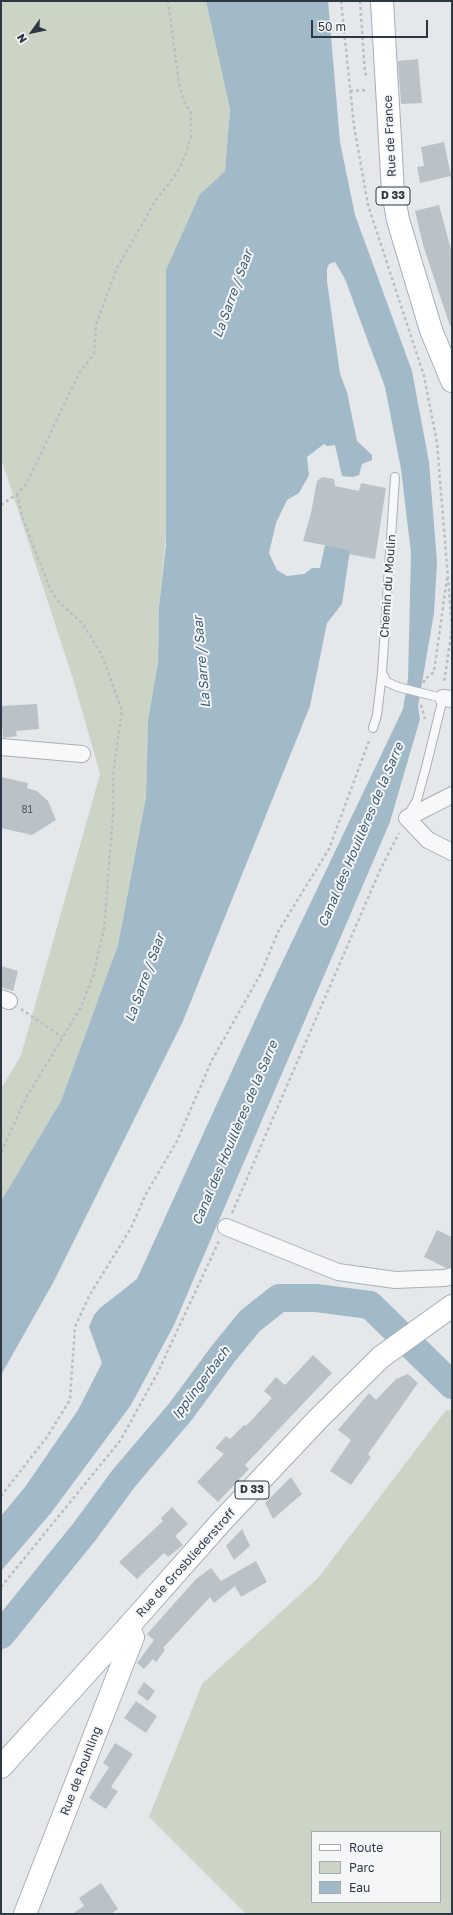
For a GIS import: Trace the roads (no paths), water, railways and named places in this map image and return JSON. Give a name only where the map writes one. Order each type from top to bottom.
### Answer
[{"type":"main road","name":"Rue de France","points":[[382,1],[393,192],[398,220],[431,330],[448,359],[452,381]]},
{"type":"main road","name":"Rue de Grosbliederstroff","points":[[1,1768],[221,1522],[318,1419],[381,1357],[452,1306]]},
{"type":"main road","name":"Rue de Rouhling","points":[[25,1914],[133,1637],[128,1627]]},
{"type":"street","points":[[1,747],[82,754]]},
{"type":"street","points":[[447,849],[428,840],[407,818],[452,795]]},
{"type":"street","points":[[226,1227],[338,1272],[395,1280],[445,1278],[452,1276]]},
{"type":"lane","name":"Chemin du Moulin","points":[[373,728],[377,715],[382,673],[395,477]]},
{"type":"lane","points":[[382,673],[387,682],[398,687],[443,697],[417,800],[407,818]]},
{"type":"water","points":[[206,1],[328,1],[340,142],[355,215],[412,371],[429,462],[437,562],[434,613],[418,706],[420,719],[390,822],[174,1325],[131,1405],[51,1513],[1,1571],[1,1516],[25,1487],[78,1410],[102,1363],[89,1327],[94,1315],[100,1308],[137,1279],[267,994],[403,709],[408,679],[411,553],[401,469],[385,387],[345,279],[335,262],[329,264],[327,269],[327,281],[340,374],[347,392],[357,441],[372,455],[372,460],[362,464],[359,475],[353,477],[342,476],[335,445],[327,446],[324,444],[307,457],[309,475],[299,493],[287,500],[276,523],[269,553],[277,570],[287,576],[304,574],[312,568],[320,568],[325,545],[350,550],[342,604],[327,623],[310,706],[183,1021],[53,1283],[1,1375],[1,1201],[61,1101],[118,945],[146,797],[148,720],[158,662],[159,607],[166,545],[166,270],[200,194],[225,171],[230,109]]},
{"type":"waterway","name":"Ipplingerbach","points":[[1,1635],[85,1531],[124,1478],[181,1411],[223,1354],[250,1321],[279,1298],[316,1298],[370,1305],[452,1385]]},
{"type":"water label","name":"La Sarre / Saar","points":[[233,294]]},
{"type":"water label","name":"La Sarre / Saar","points":[[202,662]]},
{"type":"water label","name":"Canal des Houillères de la Sarre","points":[[361,835]]},
{"type":"water label","name":"La Sarre / Saar","points":[[145,978]]},
{"type":"water label","name":"Canal des Houillères de la Sarre","points":[[235,1133]]}]
